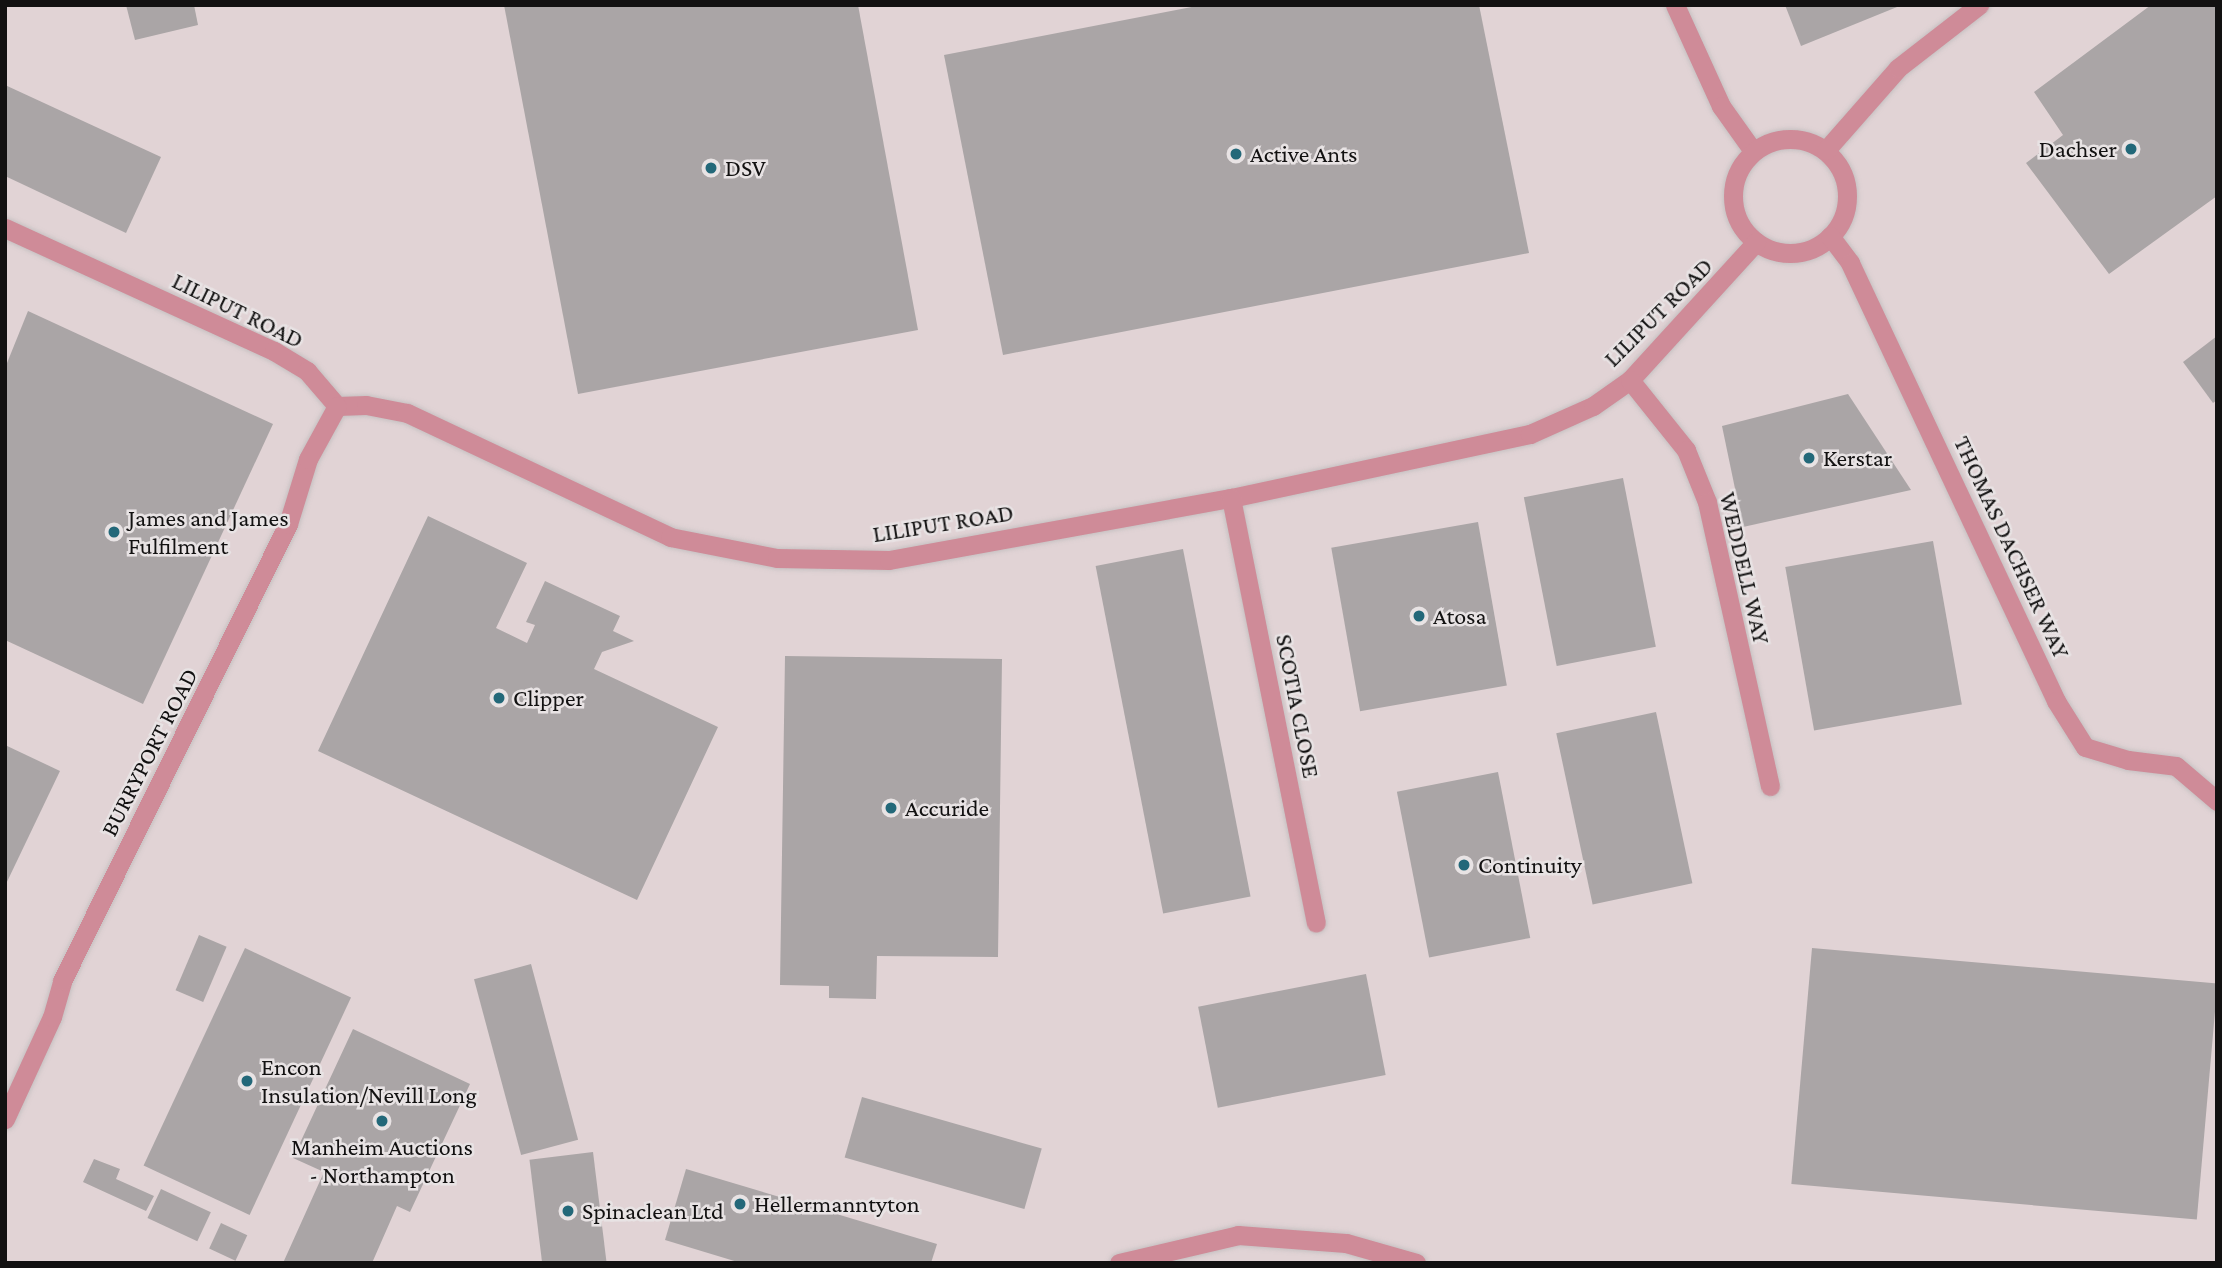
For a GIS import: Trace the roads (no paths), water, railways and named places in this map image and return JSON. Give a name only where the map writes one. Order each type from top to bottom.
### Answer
[{"type":"street","points":[[1675,5],[1721,106],[1753,151]]},
{"type":"street","points":[[1826,150],[1898,68],[1979,5]]},
{"type":"street","points":[[1786,138],[1804,140],[1826,150],[1843,173],[1847,190],[1846,207],[1830,236],[1802,252],[1786,253],[1756,242],[1740,222],[1732,198],[1734,180],[1753,151],[1786,138]]},
{"type":"street","name":"LILIPUT ROAD","points":[[5,228],[274,351],[307,371],[337,406],[366,405],[407,413],[670,537],[777,558],[889,560],[1231,498],[1530,433],[1593,406],[1630,380],[1756,242]]},
{"type":"street","name":"THOMAS DACHSER WAY","points":[[1830,236],[1850,262],[2056,701],[2085,747],[2129,760],[2176,766],[2217,801]]},
{"type":"street","name":"WEDDELL WAY","points":[[1630,380],[1686,450],[1707,502],[1770,786]]},
{"type":"street","name":"BURRYPORT ROAD","points":[[5,1119],[52,1017],[62,981],[288,524],[309,459],[337,406]]},
{"type":"street","name":"SCOTIA CLOSE","points":[[1231,498],[1316,923]]},
{"type":"street","points":[[1119,1263],[1238,1234],[1346,1243],[1416,1263]]},
{"type":"place","name":"Dachser","points":[[2131,149]]},
{"type":"place","name":"Active Ants","points":[[1236,154]]},
{"type":"place","name":"DSV","points":[[711,168]]},
{"type":"place","name":"Kerstar","points":[[1809,458]]},
{"type":"place","name":"James and James Fulfilment","points":[[114,532]]},
{"type":"place","name":"Atosa","points":[[1419,616]]},
{"type":"place","name":"Clipper","points":[[499,698]]},
{"type":"place","name":"Accuride","points":[[891,808]]},
{"type":"place","name":"Continuity","points":[[1464,865]]},
{"type":"place","name":"Encon Insulation/Nevill Long","points":[[247,1081]]},
{"type":"place","name":"Manheim Auctions - Northampton","points":[[382,1121]]},
{"type":"place","name":"Hellermanntyton","points":[[740,1204]]},
{"type":"place","name":"Spinaclean Ltd","points":[[568,1211]]}]
